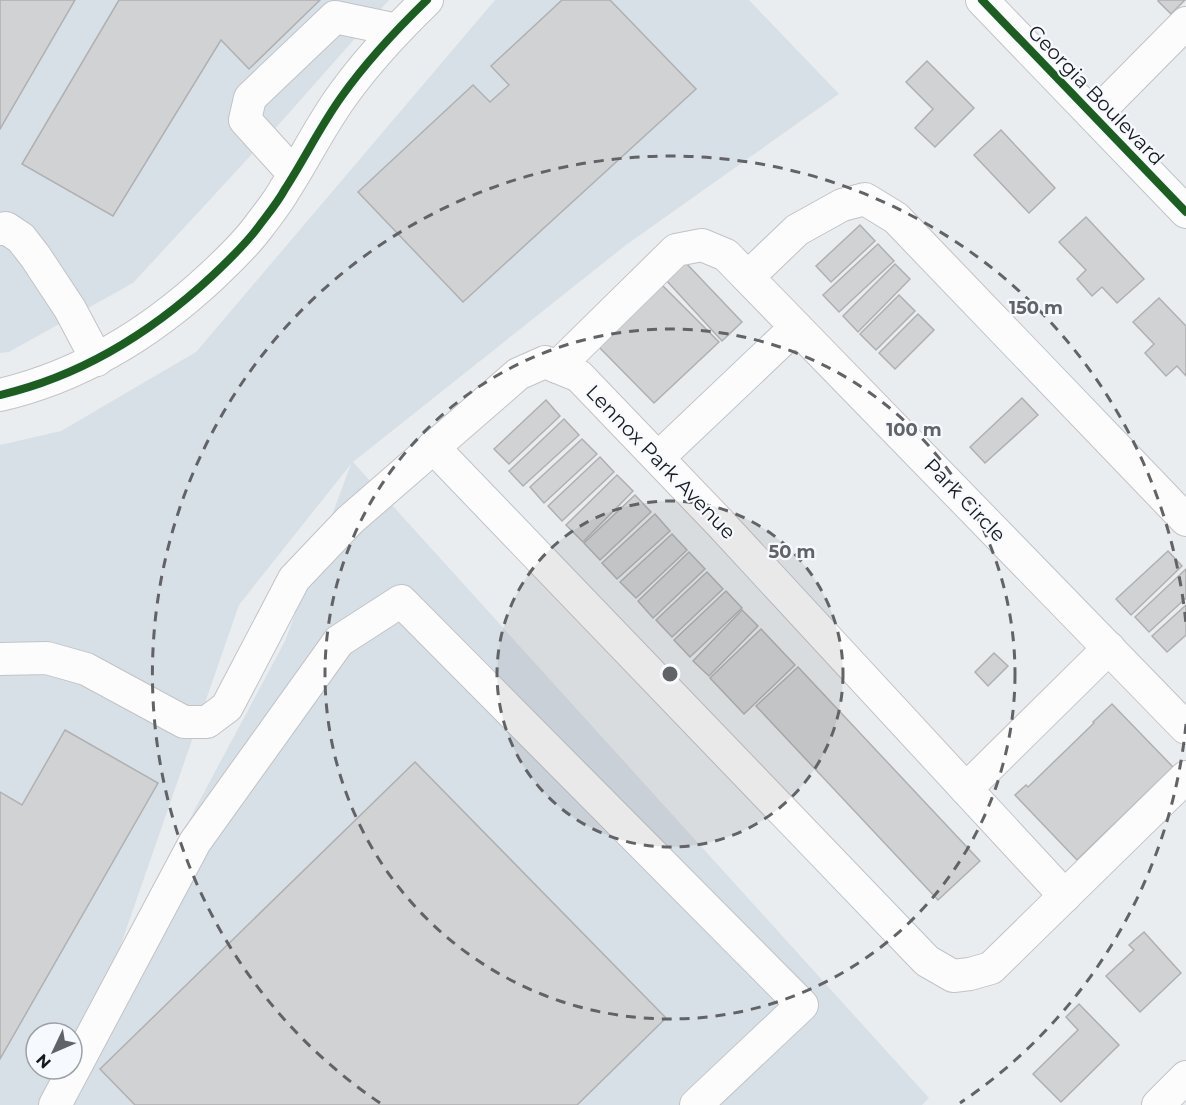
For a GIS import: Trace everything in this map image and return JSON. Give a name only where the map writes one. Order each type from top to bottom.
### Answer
[{"type":"street","points":[[0,395],[54,379],[96,360],[134,338],[193,294],[257,229],[284,191],[342,96],[369,61],[427,0]]},
{"type":"street","name":"Georgia Boulevard","points":[[982,0],[1186,212]]},
{"type":"street","points":[[294,174],[245,120],[250,98],[335,17],[397,30]]},
{"type":"street","points":[[1094,116],[1186,23]]},
{"type":"street","points":[[748,277],[797,230],[842,205],[865,199],[896,218],[1186,520]]},
{"type":"street","points":[[0,229],[6,228],[21,238],[35,256],[70,309],[96,360]]},
{"type":"street","name":"Park Circle","points":[[557,367],[676,250],[702,245],[726,255],[1186,728]]},
{"type":"street","points":[[658,459],[796,327]]},
{"type":"street","points":[[0,659],[47,658],[86,669],[184,722],[207,722],[227,707],[294,579],[350,520],[518,374],[545,362],[557,367]]},
{"type":"street","name":"Lennox Park Avenue","points":[[557,367],[579,376],[720,523],[1065,896]]},
{"type":"street","points":[[433,447],[927,961],[953,976],[991,968],[1186,777]]},
{"type":"street","points":[[56,1105],[195,842],[339,641],[401,601],[802,1005],[696,1105]]},
{"type":"street","points":[[966,789],[1109,648]]},
{"type":"street","points":[[1158,1105],[1186,1077]]},
{"type":"shaded area","points":[[0,0],[389,0],[266,139],[133,283],[9,352],[0,353]]},
{"type":"shaded area","points":[[495,0],[749,0],[839,94],[626,245],[353,462],[929,1098],[922,1105],[0,1105],[0,445],[61,431],[196,352]],"holes":[[[351,464],[285,641],[118,953],[239,605]]]},
{"type":"building","points":[[0,0],[75,0],[0,129]]},
{"type":"building","points":[[119,0],[320,0],[249,69],[221,40],[113,216],[22,164]]},
{"type":"building","points":[[562,0],[610,0],[696,89],[463,302],[358,192],[473,85],[490,102],[509,85],[491,66]]},
{"type":"building","points":[[1159,0],[1185,0],[1171,14]]},
{"type":"building","points":[[927,61],[974,108],[935,147],[915,128],[933,109],[906,82]]},
{"type":"building","points":[[1001,130],[1055,188],[1029,213],[974,155]]},
{"type":"building","points":[[1086,217],[1144,279],[1117,303],[1102,287],[1092,296],[1077,279],[1086,270],[1059,242]]},
{"type":"building","points":[[860,225],[875,241],[831,282],[816,266]]},
{"type":"building","points":[[878,244],[894,261],[839,312],[823,295]]},
{"type":"building","points":[[685,262],[742,322],[722,341],[666,280]]},
{"type":"building","points":[[895,264],[910,279],[858,332],[843,316]]},
{"type":"building","points":[[660,283],[719,342],[654,403],[596,344]]},
{"type":"building","points":[[899,295],[915,311],[876,350],[860,334]]},
{"type":"building","points":[[1159,298],[1186,326],[1186,376],[1177,366],[1166,376],[1145,353],[1154,344],[1133,322]]},
{"type":"building","points":[[918,314],[934,330],[895,369],[879,353]]},
{"type":"building","points":[[1022,398],[1038,415],[985,463],[970,447]]},
{"type":"building","points":[[546,400],[560,416],[509,464],[494,449]]},
{"type":"building","points":[[564,419],[579,435],[523,486],[509,471]]},
{"type":"building","points":[[582,439],[597,454],[544,503],[530,487]]},
{"type":"building","points":[[600,457],[614,472],[562,521],[548,506]]},
{"type":"building","points":[[617,475],[633,491],[583,542],[566,525]]},
{"type":"building","points":[[635,495],[651,512],[600,560],[584,543]]},
{"type":"building","points":[[655,514],[670,531],[617,579],[602,563]]},
{"type":"building","points":[[672,534],[687,550],[636,598],[620,582]]},
{"type":"building","points":[[1168,551],[1182,566],[1131,615],[1116,599]]},
{"type":"building","points":[[689,552],[705,569],[653,618],[638,601]]},
{"type":"building","points":[[1186,569],[1186,598],[1149,632],[1135,617]]},
{"type":"building","points":[[707,572],[723,589],[672,637],[656,620]]},
{"type":"building","points":[[726,591],[742,608],[690,657],[674,640]]},
{"type":"building","points":[[1186,605],[1186,635],[1167,652],[1152,636]]},
{"type":"building","points":[[742,610],[758,626],[709,676],[693,661]]},
{"type":"building","points":[[761,629],[795,665],[744,714],[710,678]]},
{"type":"building","points":[[994,653],[1008,666],[988,686],[975,672]]},
{"type":"building","points":[[798,667],[980,861],[938,900],[756,706]]},
{"type":"building","points":[[1112,704],[1173,767],[1077,860],[1015,795],[1026,785],[1028,787]]},
{"type":"building","points":[[65,730],[158,783],[0,1059],[0,792],[22,805]]},
{"type":"building","points":[[415,762],[666,1018],[577,1105],[135,1105],[100,1069]]},
{"type":"building","points":[[1144,932],[1181,973],[1140,1012],[1106,976],[1134,950],[1129,945]]},
{"type":"building","points":[[1079,1004],[1119,1045],[1061,1102],[1033,1074],[1078,1030],[1066,1017]]},
{"type":"cycle path","points":[[0,395],[59,376],[114,349],[165,316],[212,276],[248,239],[273,208],[327,118],[352,83],[382,46],[427,0]]},
{"type":"cycle path","points":[[982,0],[1186,212]]}]
